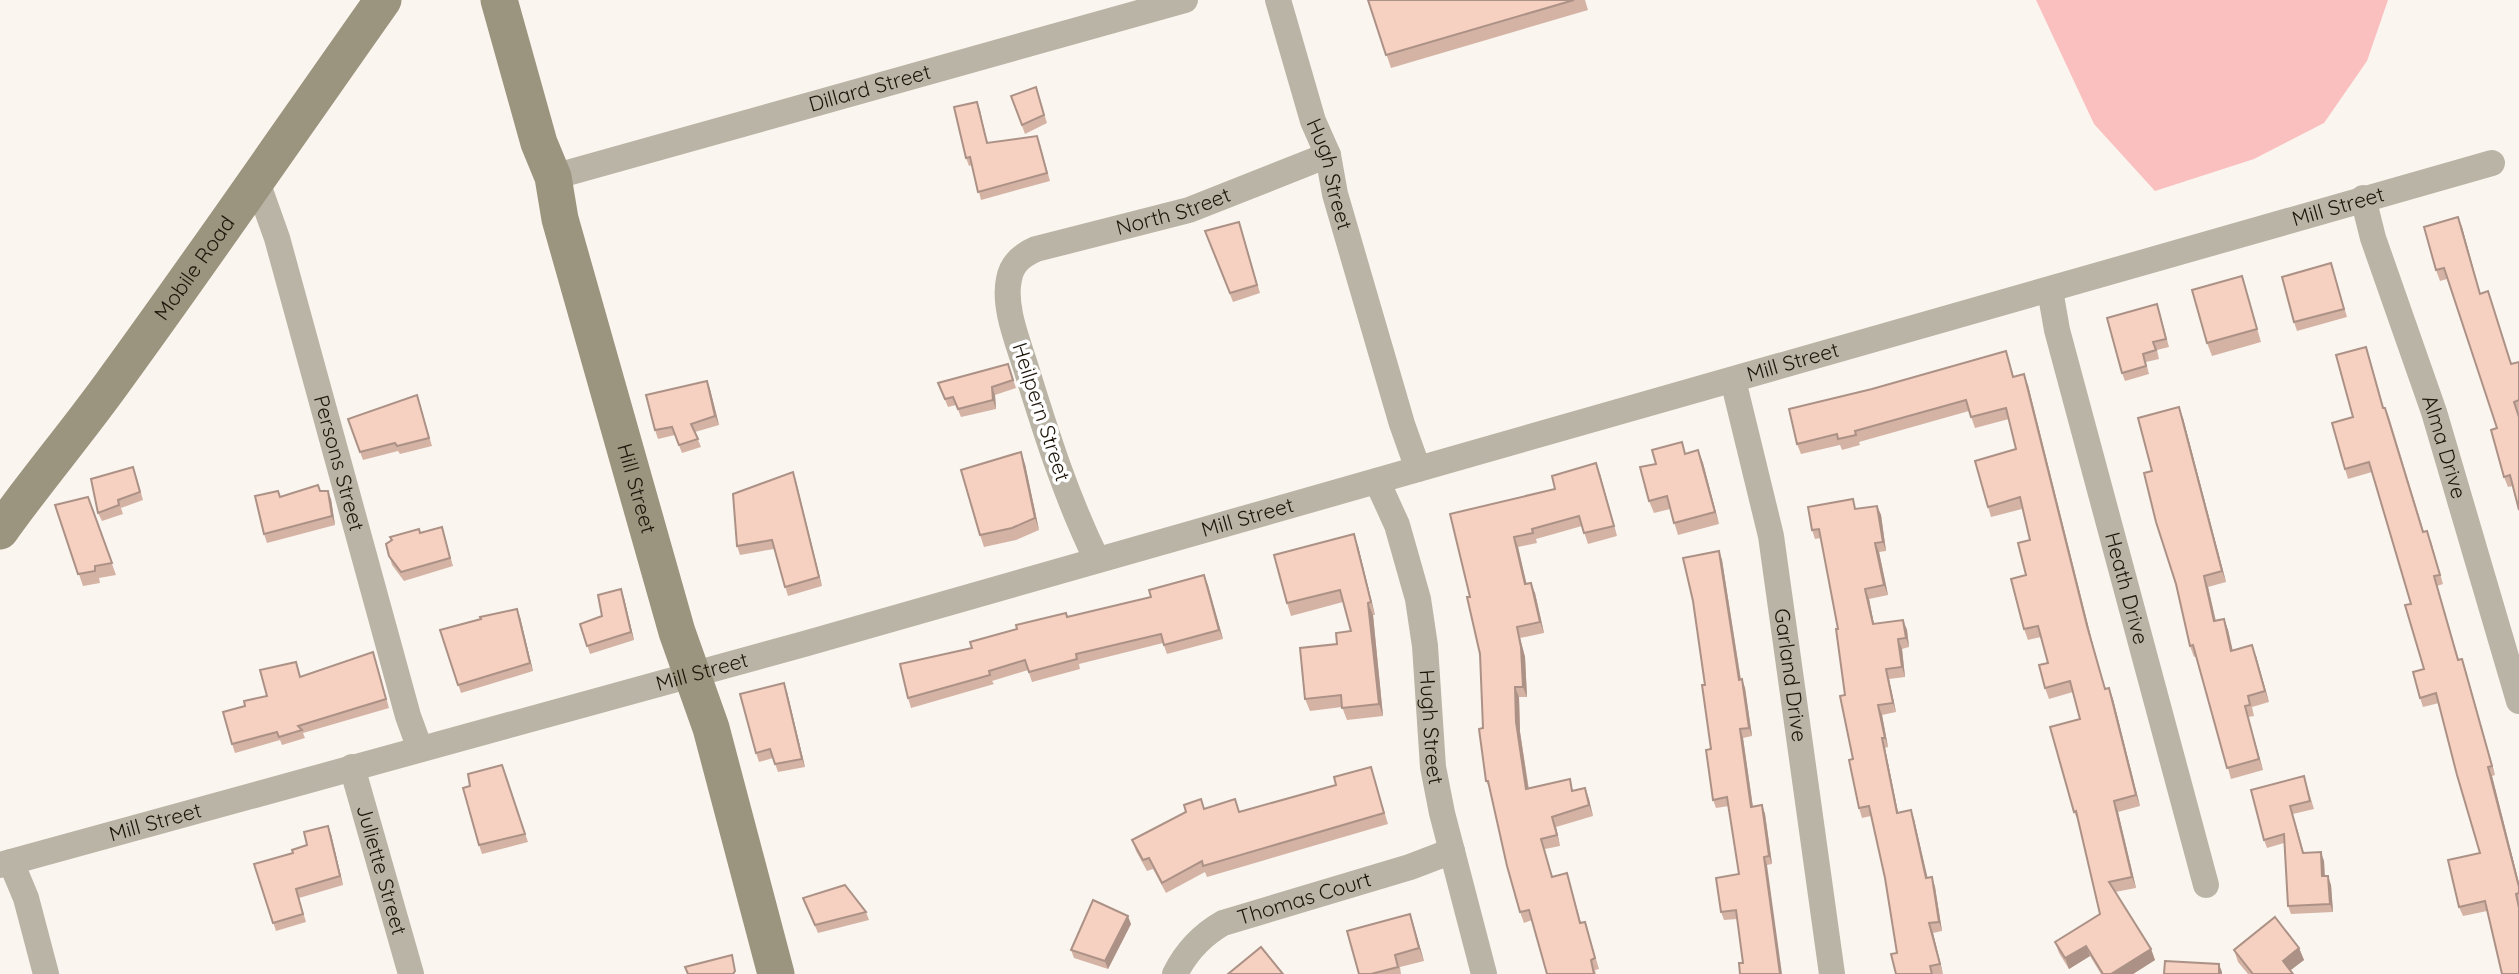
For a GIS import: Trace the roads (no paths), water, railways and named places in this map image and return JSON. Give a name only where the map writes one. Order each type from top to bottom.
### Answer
[{"type":"street","name":"Mobile Road","points":[[0,531],[209,250],[256,178],[383,0]]},
{"type":"street","name":"Hill Street","points":[[499,0],[539,143],[553,177],[567,245],[677,632],[711,728],[776,974]]},
{"type":"street","name":"Dillard Street","points":[[553,177],[1185,0]]},
{"type":"street","name":"Hugh Street","points":[[1278,0],[1313,121],[1328,155],[1335,194],[1402,424],[1418,469]]},
{"type":"street","name":"North Street","points":[[1017,261],[1036,249],[1189,210],[1328,155]]},
{"type":"street","name":"Mill Street","points":[[6,864],[1097,560],[2492,163]]},
{"type":"street","name":"Persons Street","points":[[256,178],[277,238],[419,749]]},
{"type":"street","name":"Alma Drive","points":[[2364,198],[2374,238],[2434,412],[2519,701]]},
{"type":"street","name":"Heilpern Street","points":[[1017,261],[1008,281],[1008,300],[1016,334],[1077,519],[1097,560]]},
{"type":"street","name":"Heath Drive","points":[[2050,290],[2057,330],[2206,885]]},
{"type":"street","name":"Garland Drive","points":[[1733,380],[1771,536],[1832,974]]},
{"type":"street","name":"Hugh Street","points":[[1377,481],[1397,525],[1418,599],[1425,646],[1433,767],[1485,974]]},
{"type":"street","name":"Juliette Street","points":[[352,767],[411,974]]},
{"type":"street","name":"Thomas Court","points":[[1175,974],[1188,952],[1207,932],[1223,923],[1410,867],[1452,850]]},
{"type":"street","points":[[6,864],[26,898],[46,974]]}]
